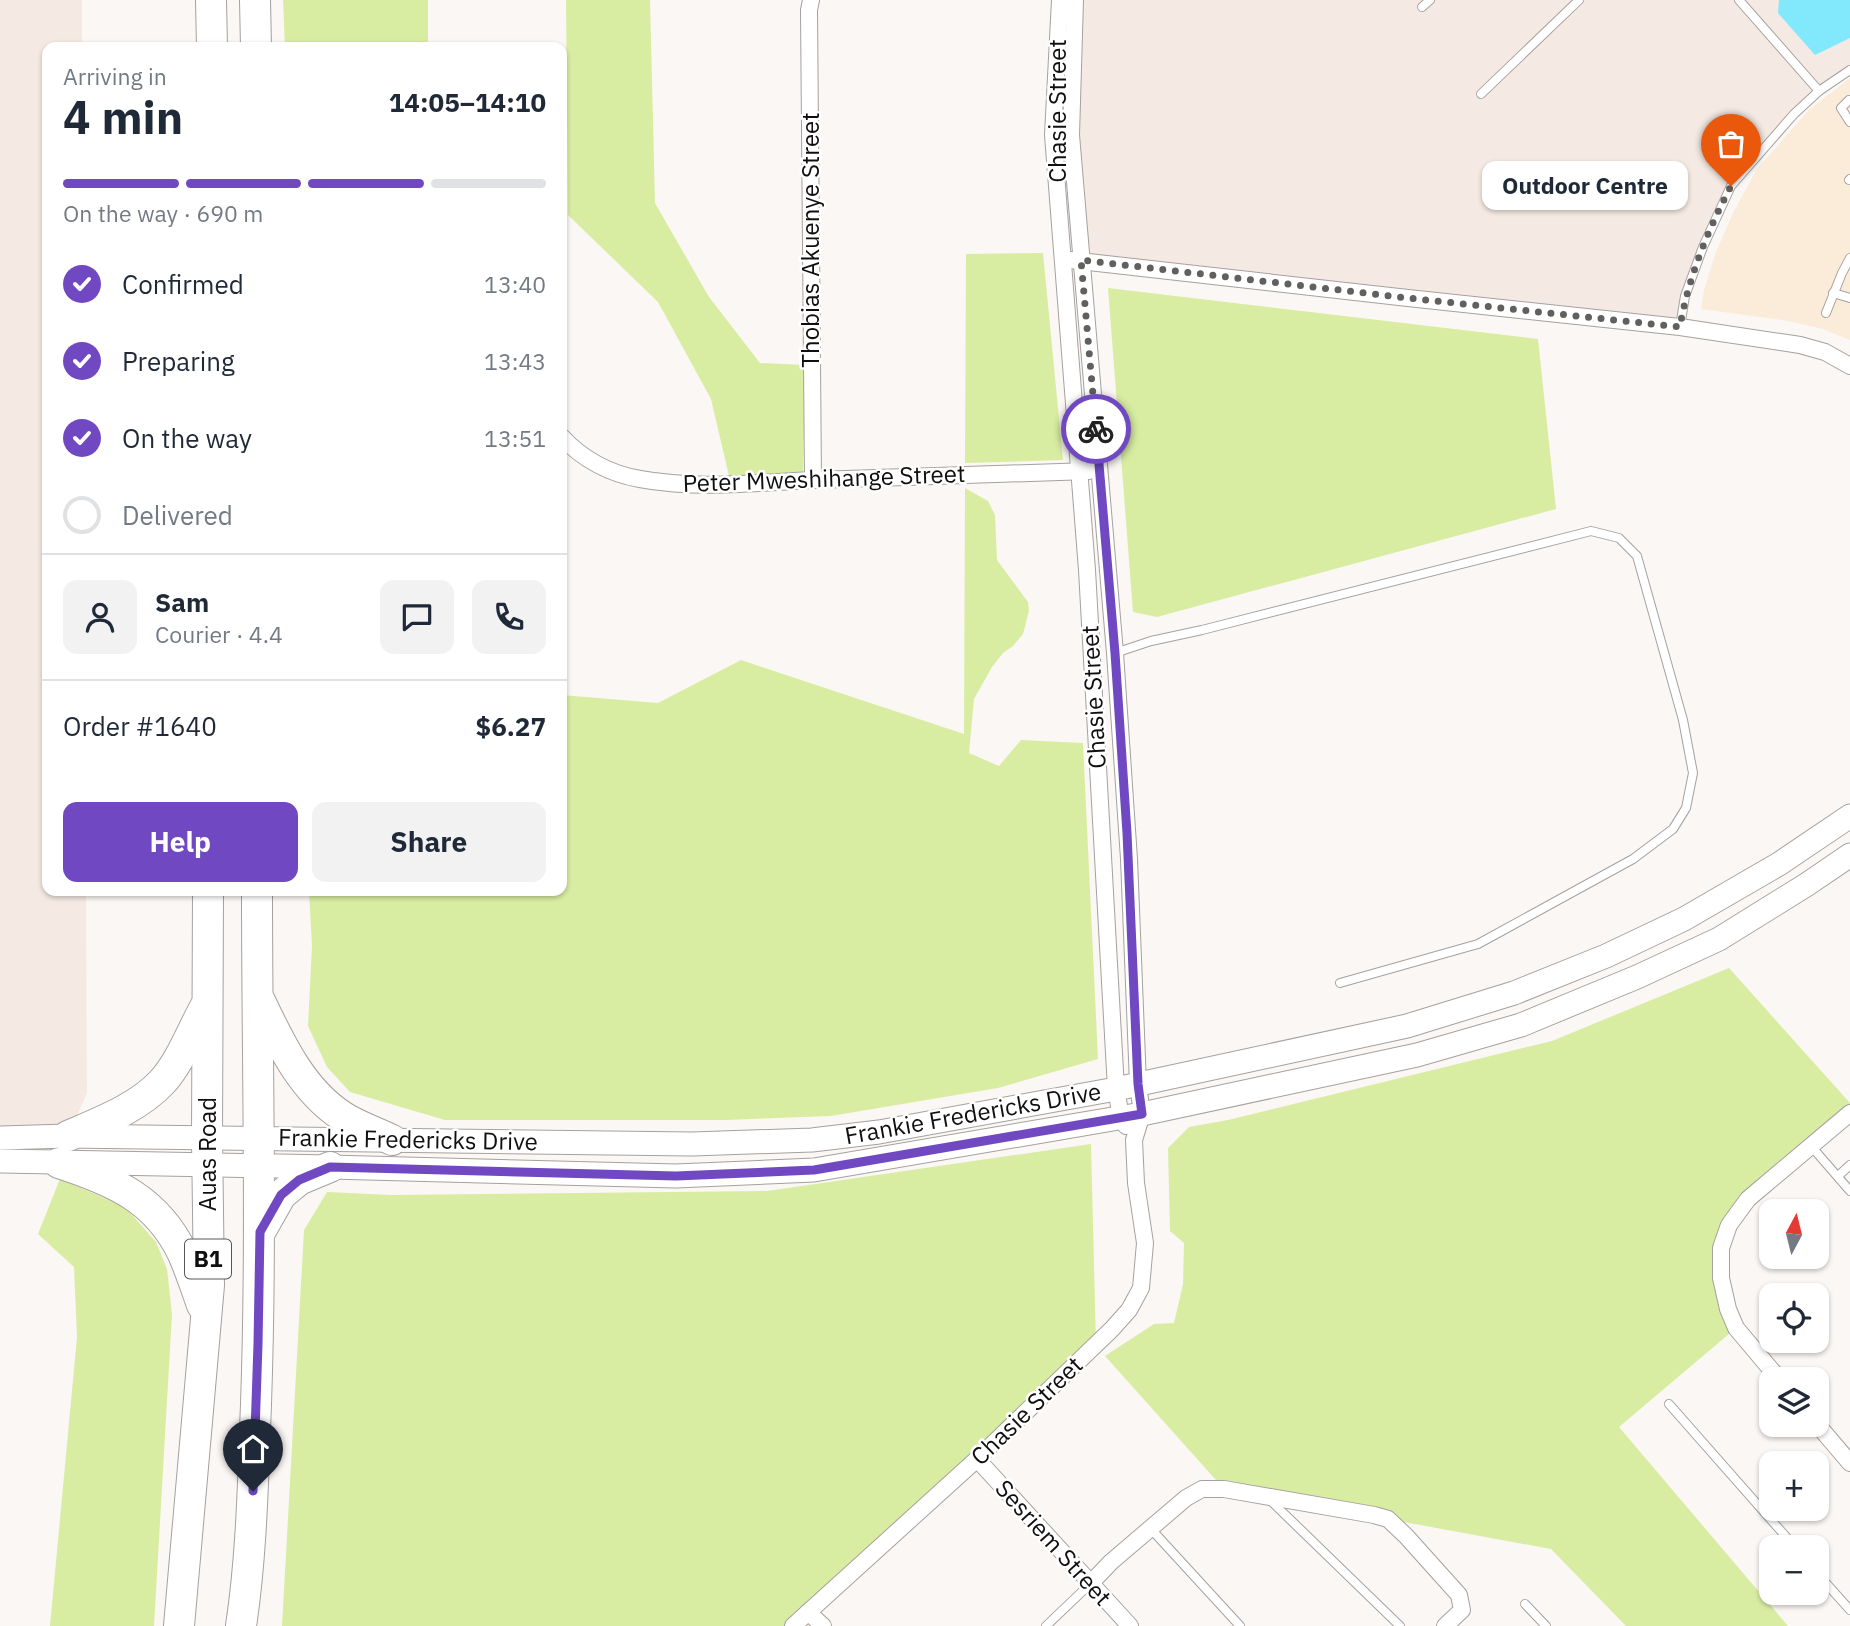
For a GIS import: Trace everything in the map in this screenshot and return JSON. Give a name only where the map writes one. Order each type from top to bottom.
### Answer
[{"type":"highway","points":[[211,0],[212,42]]},
{"type":"highway","points":[[255,0],[256,42]]},
{"type":"highway","name":"Auas Road","points":[[179,1626],[209,1285],[208,896]]},
{"type":"highway","name":"Auas Road","points":[[241,1626],[252,1516],[258,1344],[260,1232],[257,896]]},
{"type":"highway","points":[[257,994],[277,1036],[316,1095],[344,1117],[392,1140]]},
{"type":"highway","points":[[206,1315],[183,1255],[165,1225],[141,1200],[64,1149],[162,1082],[208,1001]]},
{"type":"highway","points":[[260,1232],[281,1195],[299,1180],[330,1167]]},
{"type":"main road","name":"Frankie Fredericks Drive","points":[[64,1149],[258,1152],[392,1140],[692,1144],[812,1140],[879,1132],[1127,1086],[1407,1026],[1514,993],[1605,956],[1684,919],[1779,864],[1850,816]]},
{"type":"main road","name":"Frankie Fredericks Drive","points":[[258,1152],[330,1167],[676,1176],[814,1170],[1131,1116],[1417,1055],[1521,1025],[1637,977],[1719,939],[1850,855]]},
{"type":"main road","points":[[0,1138],[64,1149]]},
{"type":"main road","points":[[0,1161],[64,1149]]},
{"type":"street","name":"Thobias Akuenye Street","points":[[811,0],[813,480]]},
{"type":"street","name":"Chasie Street","points":[[793,1626],[977,1459],[1112,1329],[1129,1310],[1141,1288],[1145,1243],[1127,1086],[1053,135],[1060,0]]},
{"type":"street","name":"Chasie Street","points":[[1075,0],[1071,135],[1115,653],[1129,859],[1127,1086]]},
{"type":"street","points":[[1062,260],[1680,327],[1800,345],[1849,363]]},
{"type":"street","name":"Peter Mweshihange Street","points":[[567,442],[598,466],[638,479],[696,486],[1100,471]]},
{"type":"street","points":[[1769,1367],[1736,1328],[1728,1309],[1721,1278],[1721,1248],[1729,1226],[1748,1199],[1850,1113]]},
{"type":"street","points":[[1828,1437],[1850,1463]]},
{"type":"street","name":"Sesriem Street","points":[[977,1459],[1130,1626]]},
{"type":"street","points":[[1090,1584],[1111,1562],[1186,1498],[1202,1489],[1224,1489],[1388,1519],[1460,1595],[1462,1610],[1445,1626]]},
{"type":"street","points":[[808,1612],[823,1626]]},
{"type":"lane","points":[[1422,7],[1430,0]]},
{"type":"lane","points":[[1481,94],[1579,0]]},
{"type":"lane","points":[[1739,0],[1819,91]]},
{"type":"lane","points":[[1680,327],[1685,296],[1703,247],[1731,186],[1794,114],[1819,91],[1850,70]]},
{"type":"lane","points":[[1849,100],[1837,109],[1850,122]]},
{"type":"lane","points":[[1826,313],[1850,258]]},
{"type":"lane","points":[[1833,293],[1850,298]]},
{"type":"lane","points":[[1115,653],[1151,641],[1591,531],[1619,538],[1637,556],[1683,719],[1693,773],[1686,808],[1673,829],[1633,859],[1478,944],[1340,983]]},
{"type":"lane","points":[[1811,1146],[1850,1191]]},
{"type":"lane","points":[[1838,1176],[1850,1165]]},
{"type":"lane","points":[[1669,1404],[1784,1535]]},
{"type":"lane","points":[[1268,1497],[1399,1626]]},
{"type":"lane","points":[[1151,1529],[1240,1626]]},
{"type":"lane","points":[[1046,1626],[1090,1584]]},
{"type":"lane","points":[[1829,1587],[1850,1610]]},
{"type":"lane","points":[[1525,1604],[1546,1626]]},
{"type":"shaded area","points":[[0,0],[82,0],[82,42],[42,42],[42,896],[86,896],[87,1093],[68,1136],[0,1137]]},
{"type":"shaded area","points":[[1077,0],[1850,0],[1850,70],[1819,91],[1731,186],[1703,247],[1680,327],[1081,260],[1071,134]]},
{"type":"shaded area","points":[[1850,78],[1850,340],[1823,329],[1789,321],[1701,309],[1716,252],[1757,169],[1809,110]]},
{"type":"green space","points":[[283,0],[428,0],[428,42],[285,42]]},
{"type":"green space","points":[[566,0],[650,0],[655,203],[709,297],[760,363],[805,365],[803,472],[729,476],[711,399],[658,302],[568,215]]},
{"type":"green space","points":[[1043,253],[1063,460],[965,463],[966,254]]},
{"type":"green space","points":[[1108,288],[1538,339],[1556,509],[1157,617],[1133,612]]},
{"type":"green space","points":[[965,488],[988,501],[995,515],[997,560],[1028,602],[1029,611],[1023,634],[992,667],[974,699],[969,753],[999,766],[1021,740],[1083,743],[1098,1059],[998,1088],[831,1116],[725,1120],[445,1120],[350,1092],[327,1067],[308,1026],[312,946],[309,896],[567,896],[567,695],[658,703],[741,660],[964,734]]},
{"type":"green space","points":[[1729,968],[1850,1103],[1850,1113],[1748,1199],[1721,1248],[1736,1328],[1619,1427],[1759,1592],[1759,1605],[1770,1605],[1788,1626],[1626,1626],[1551,1549],[1224,1489],[1105,1356],[1154,1324],[1174,1323],[1183,1284],[1184,1243],[1170,1231],[1168,1148],[1189,1127],[1228,1120],[1552,1041]]},
{"type":"green space","points":[[1091,1144],[1096,1345],[793,1626],[282,1626],[304,1230],[327,1192],[391,1195],[767,1191]]},
{"type":"green space","points":[[60,1179],[125,1207],[156,1242],[167,1269],[172,1314],[154,1626],[50,1626],[77,1337],[74,1267],[38,1234]]},
{"type":"water","points":[[1779,0],[1850,0],[1850,38],[1815,55],[1778,13]]},
{"type":"way so far","points":[[1096,429],[1081,260],[1680,327],[1685,296],[1703,247],[1731,186]]},
{"type":"place","name":"Outdoor Centre","points":[[1731,186]]},
{"type":"route","points":[[253,1491],[260,1232],[281,1195],[299,1180],[330,1167],[676,1176],[814,1170],[1142,1114],[1138,1084],[1129,859],[1096,429]]}]
